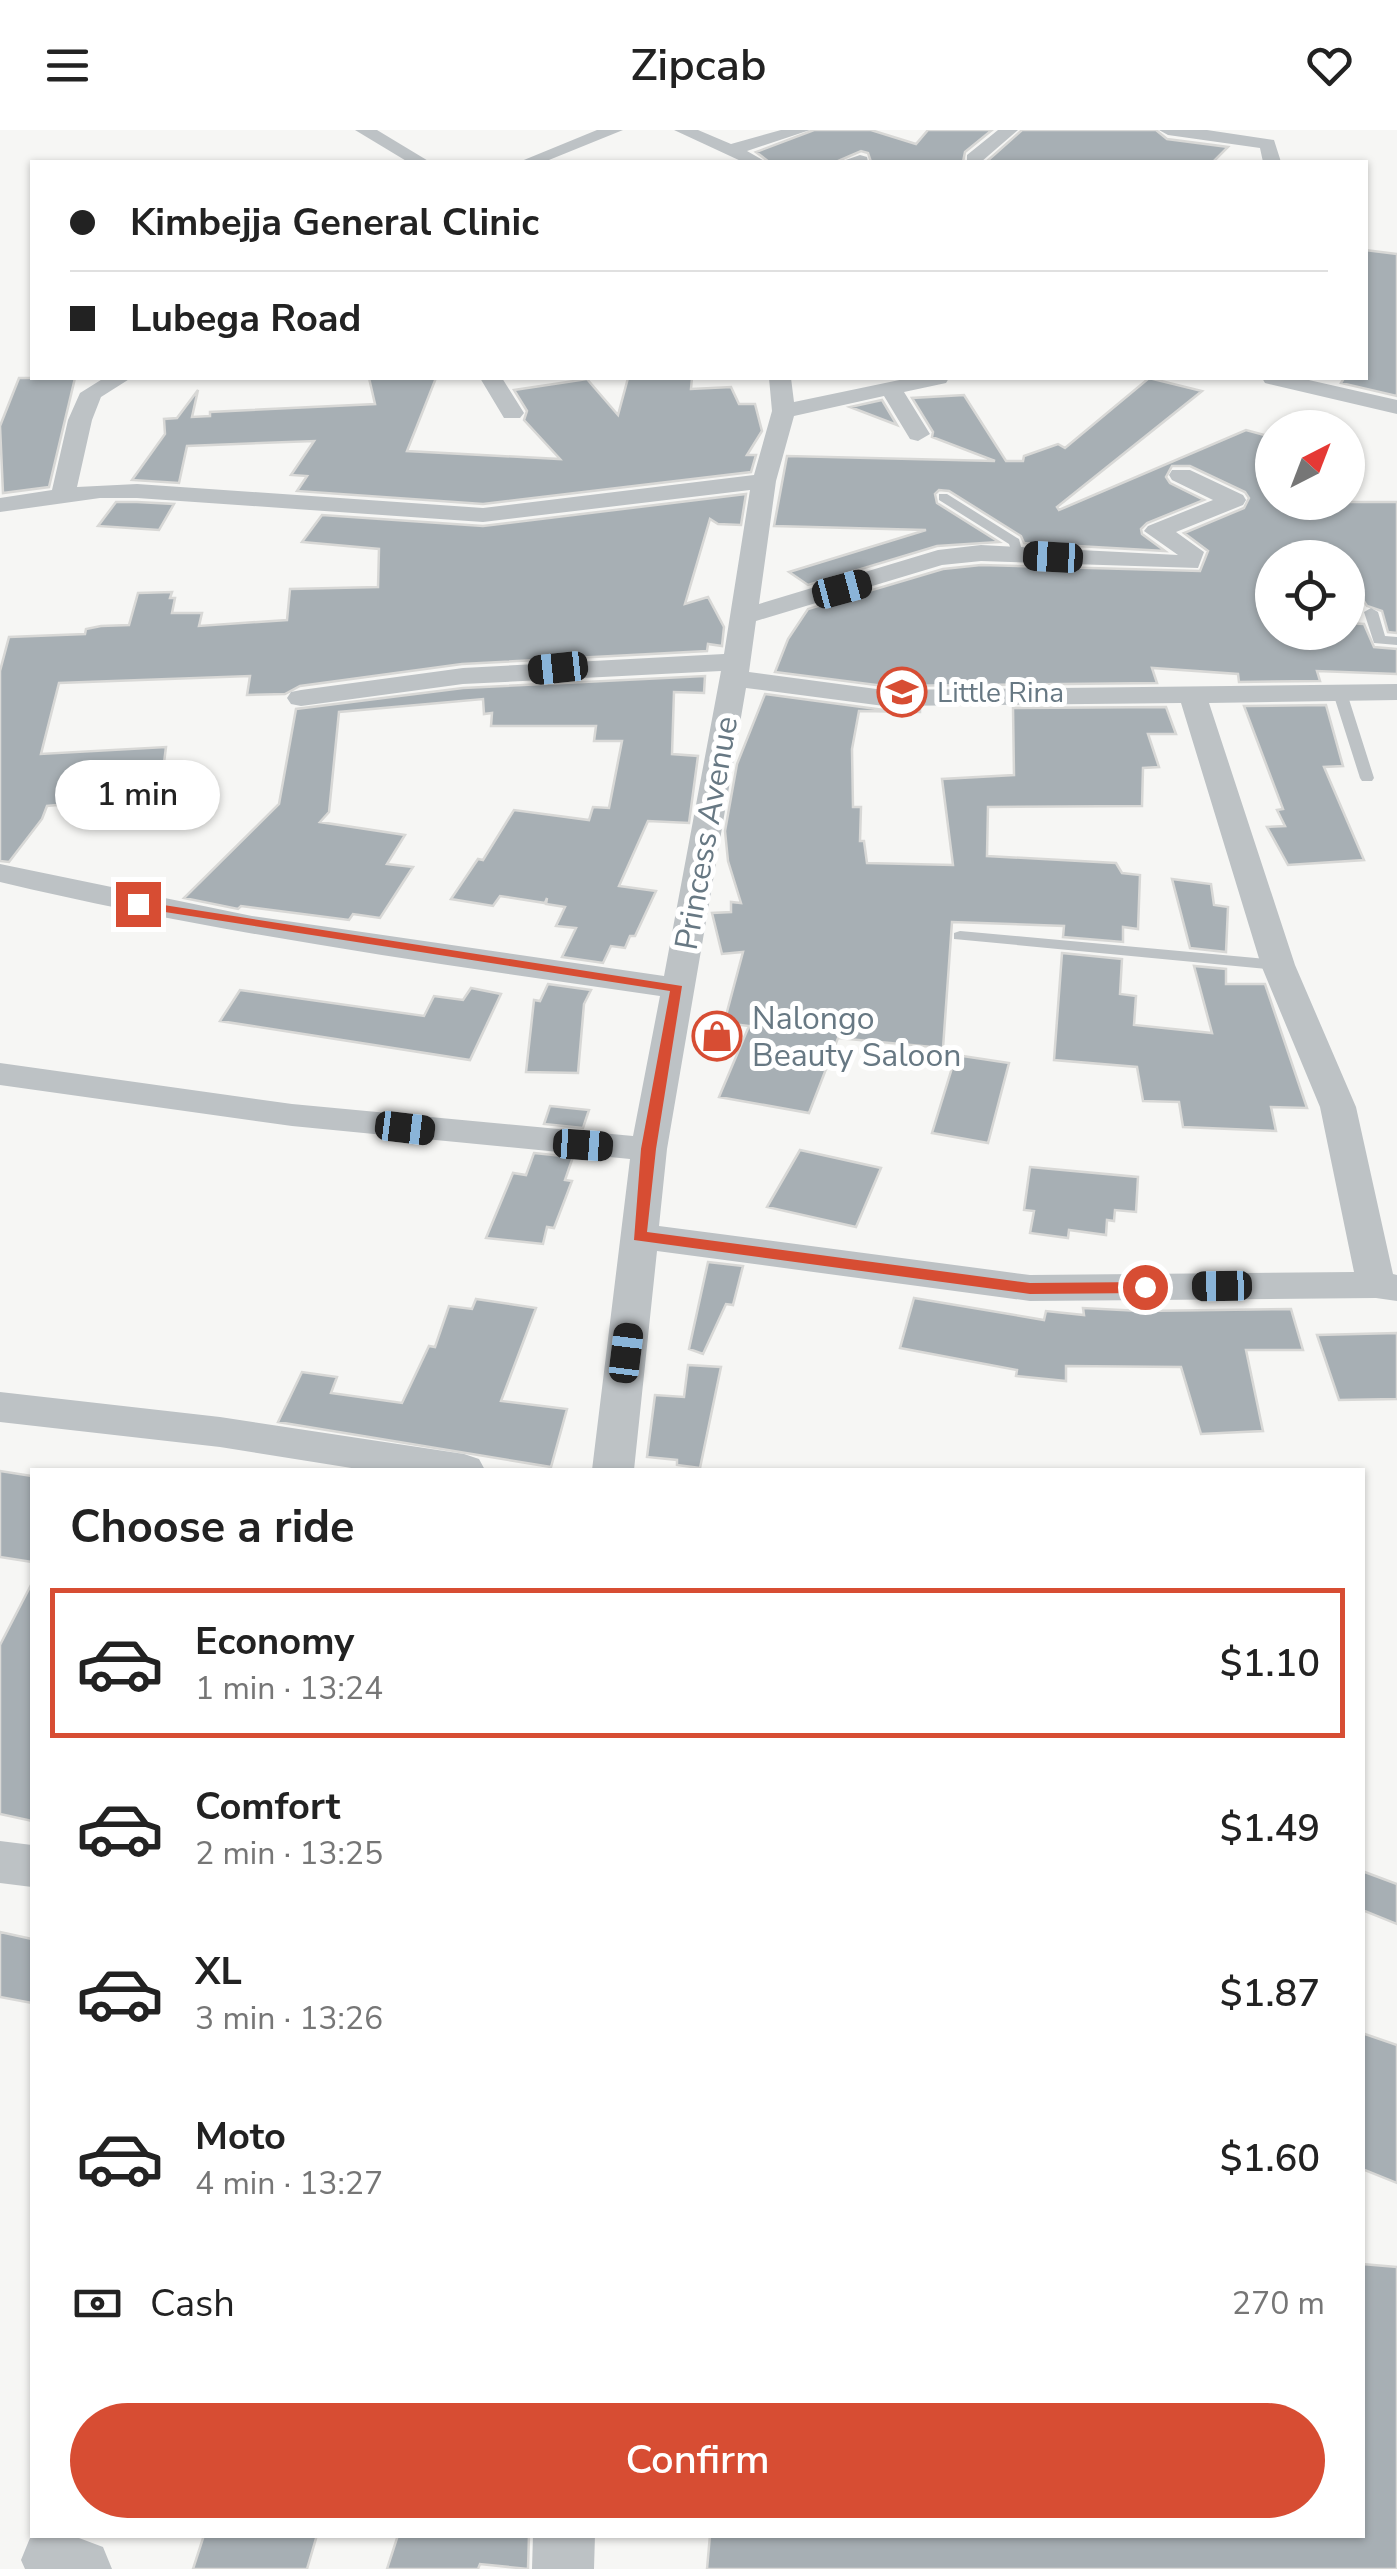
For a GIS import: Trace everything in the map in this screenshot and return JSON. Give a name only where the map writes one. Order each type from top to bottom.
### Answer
[{"type":"street","points":[[364,130],[417,160]]},
{"type":"street","points":[[533,160],[614,130]]},
{"type":"street","points":[[683,130],[753,160]]},
{"type":"street","points":[[729,150],[801,130]]},
{"type":"street","points":[[974,159],[1009,130]]},
{"type":"street","points":[[1168,130],[1268,144],[1272,160]]},
{"type":"street","points":[[63,495],[80,420],[91,393],[116,380]]},
{"type":"street","points":[[492,380],[512,413]]},
{"type":"street","name":"Princess Avenue","points":[[613,1468],[648,1149],[735,670],[764,481],[784,411],[780,380]]},
{"type":"street","points":[[784,411],[928,380]]},
{"type":"street","points":[[1282,380],[1397,407]]},
{"type":"street","points":[[890,388],[918,434]]},
{"type":"street","points":[[744,616],[875,580],[938,558],[981,553],[1189,563],[1191,552],[1157,532],[1234,500],[1181,475]]},
{"type":"street","points":[[0,506],[100,491],[208,493],[483,515],[764,481]]},
{"type":"street","points":[[301,698],[356,688],[591,665],[735,670],[884,698],[1397,692]]},
{"type":"street","points":[[639,1236],[1030,1288],[1387,1286],[1338,1107],[1278,965],[1193,696]]},
{"type":"street","points":[[0,873],[74,892],[262,927],[678,988]]},
{"type":"street","points":[[0,1074],[168,1100],[484,1138],[648,1149]]},
{"type":"street","points":[[0,1407],[220,1432],[451,1468]]},
{"type":"street","points":[[0,1862],[30,1866]]},
{"type":"street","points":[[564,2538],[564,2569]]},
{"type":"lane","points":[[943,497],[1015,542],[1019,555]]},
{"type":"lane","points":[[1371,612],[1379,640],[1397,641]]},
{"type":"lane","points":[[1340,693],[1367,778]]},
{"type":"lane","points":[[960,936],[1278,965]]},
{"type":"building","points":[[814,130],[871,130],[916,144],[928,130],[992,130],[965,152],[963,160],[870,160],[868,153],[861,151],[841,160],[766,160],[756,152]]},
{"type":"building","points":[[1022,130],[1156,130],[1167,139],[1228,147],[1215,160],[988,160]]},
{"type":"building","points":[[1368,250],[1397,254],[1397,396],[1341,383],[1368,380]]},
{"type":"building","points":[[19,378],[75,380],[49,487],[3,493],[0,426]]},
{"type":"building","points":[[369,380],[435,380],[407,451],[560,459],[524,420],[527,411],[514,390],[588,380],[618,415],[627,380],[692,380],[691,389],[731,387],[739,404],[755,404],[762,431],[747,455],[756,455],[751,472],[483,504],[297,491],[307,476],[291,475],[314,441],[187,446],[179,483],[132,480],[165,434],[164,419],[177,418],[198,390],[192,417],[210,416],[210,412],[375,404]]},
{"type":"building","points":[[1147,380],[1157,380],[1202,391],[1057,507],[1059,510],[1246,430],[1255,432],[1255,520],[1365,520],[1365,502],[1397,502],[1397,633],[1388,632],[1382,611],[1365,603],[1365,540],[1255,540],[1255,650],[1365,650],[1365,626],[1374,647],[1397,649],[1397,674],[1317,671],[1320,681],[1239,682],[1238,674],[1152,668],[1157,683],[884,686],[775,672],[788,639],[808,609],[943,569],[981,565],[1200,571],[1208,551],[1184,533],[1244,508],[1249,498],[1245,492],[1190,466],[1172,466],[1166,477],[1170,483],[1204,500],[1141,529],[1142,534],[1165,551],[1024,543],[1021,536],[949,491],[939,490],[935,494],[937,503],[999,542],[937,546],[808,585],[789,572],[926,530],[774,526],[787,456],[995,461],[932,437],[933,432],[912,398],[964,395],[1006,461],[1023,461],[1024,456],[1058,444],[1065,448]]},
{"type":"building","points":[[882,400],[897,425],[850,407]]},
{"type":"building","points":[[746,494],[741,525],[718,524],[710,519],[685,604],[708,597],[724,627],[722,646],[708,644],[707,651],[462,664],[300,686],[285,694],[247,695],[250,676],[59,683],[41,754],[166,747],[160,795],[47,806],[42,819],[9,862],[0,861],[0,671],[9,637],[85,634],[86,629],[129,625],[138,593],[172,592],[172,613],[202,613],[199,626],[287,620],[290,589],[378,587],[379,549],[302,542],[322,515],[483,526]]},
{"type":"building","points":[[116,502],[174,504],[159,530],[98,526]]},
{"type":"building","points":[[705,676],[704,693],[674,692],[672,754],[698,756],[689,823],[648,821],[619,886],[656,891],[635,936],[630,936],[625,948],[611,946],[603,963],[562,957],[576,928],[556,926],[565,907],[546,904],[547,898],[545,903],[500,896],[493,906],[451,899],[478,859],[483,860],[514,810],[589,820],[593,807],[609,808],[622,741],[594,741],[596,726],[491,726],[492,713],[484,714],[483,699],[339,712],[329,812],[320,822],[405,835],[387,864],[413,867],[380,918],[353,914],[349,920],[241,906],[238,909],[184,898],[279,804],[296,709],[463,688]]},
{"type":"building","points":[[765,694],[884,710],[920,709],[859,711],[852,749],[853,807],[861,807],[860,841],[864,841],[867,863],[953,865],[942,779],[1014,775],[1013,708],[1166,707],[1176,734],[1148,734],[1159,767],[1143,768],[1142,806],[988,807],[987,856],[1116,863],[1122,873],[1140,875],[1138,929],[1123,927],[1123,942],[1063,937],[1064,926],[952,922],[943,1048],[838,1038],[809,1113],[719,1097],[749,1026],[724,1023],[743,952],[722,954],[712,913],[731,912],[731,902],[741,903],[728,861],[725,831],[737,764]]},
{"type":"building","points":[[1326,705],[1343,766],[1324,767],[1364,860],[1288,865],[1267,827],[1285,826],[1277,810],[1283,809],[1244,706]]},
{"type":"building","points":[[1172,879],[1211,884],[1214,905],[1228,907],[1226,952],[1190,948]]},
{"type":"building","points":[[1062,953],[1122,959],[1120,994],[1136,996],[1134,1025],[1212,1033],[1194,966],[1226,969],[1226,984],[1265,984],[1307,1108],[1271,1107],[1276,1131],[1183,1127],[1179,1102],[1143,1101],[1137,1067],[1054,1060]]},
{"type":"building","points":[[548,984],[591,990],[584,1004],[578,1073],[526,1072],[534,1000],[540,1001]]},
{"type":"building","points":[[471,988],[501,994],[470,1060],[220,1021],[240,990],[424,1016],[434,996],[463,1000]]},
{"type":"building","points":[[956,1055],[1009,1063],[988,1143],[932,1133]]},
{"type":"building","points":[[550,1106],[589,1110],[583,1128],[544,1124]]},
{"type":"building","points":[[800,1150],[881,1168],[856,1227],[767,1207]]},
{"type":"building","points":[[534,1153],[573,1157],[565,1180],[572,1181],[554,1228],[547,1227],[543,1244],[486,1238],[513,1173],[526,1175]]},
{"type":"building","points":[[1030,1167],[1138,1177],[1136,1212],[1115,1210],[1114,1221],[1107,1220],[1106,1235],[1069,1230],[1068,1238],[1030,1233],[1034,1211],[1024,1210]]},
{"type":"building","points":[[708,1262],[743,1266],[733,1305],[726,1304],[703,1354],[689,1349]]},
{"type":"building","points":[[914,1298],[1044,1320],[1046,1311],[1084,1315],[1083,1308],[1291,1309],[1303,1350],[1246,1350],[1263,1431],[1201,1434],[1181,1367],[1066,1366],[1066,1381],[1016,1376],[1017,1370],[900,1348]]},
{"type":"building","points":[[476,1299],[536,1308],[501,1401],[567,1409],[551,1467],[278,1422],[302,1372],[337,1377],[331,1393],[402,1403],[429,1346],[435,1347],[449,1306],[472,1309]]},
{"type":"building","points":[[1397,1333],[1397,1399],[1339,1400],[1317,1335]]},
{"type":"building","points":[[688,1365],[721,1367],[700,1468],[677,1465],[677,1460],[647,1457],[655,1395],[684,1397]]},
{"type":"building","points":[[0,1471],[30,1476],[30,1562],[0,1557]]},
{"type":"building","points":[[30,1587],[30,1821],[0,1814],[0,1645]]},
{"type":"building","points":[[1365,1872],[1397,1884],[1397,1924],[1365,1911]]},
{"type":"building","points":[[0,1932],[30,1939],[30,2003],[0,1997]]},
{"type":"building","points":[[1365,2034],[1397,2045],[1397,2183],[1365,2170]]},
{"type":"building","points":[[1365,2264],[1397,2267],[1397,2569],[707,2569],[710,2538],[1365,2538]]},
{"type":"building","points":[[203,2538],[316,2538],[307,2569],[193,2569]]},
{"type":"building","points":[[397,2538],[529,2538],[528,2569],[480,2564],[478,2569],[387,2569]]},
{"type":"place","name":"Little Rina","points":[[902,692]]},
{"type":"place","name":"Nalongo Beauty Saloon","points":[[717,1036]]},
{"type":"route","points":[[138,904],[262,927],[678,988],[648,1149],[639,1236],[1030,1288],[1145,1287]]}]
